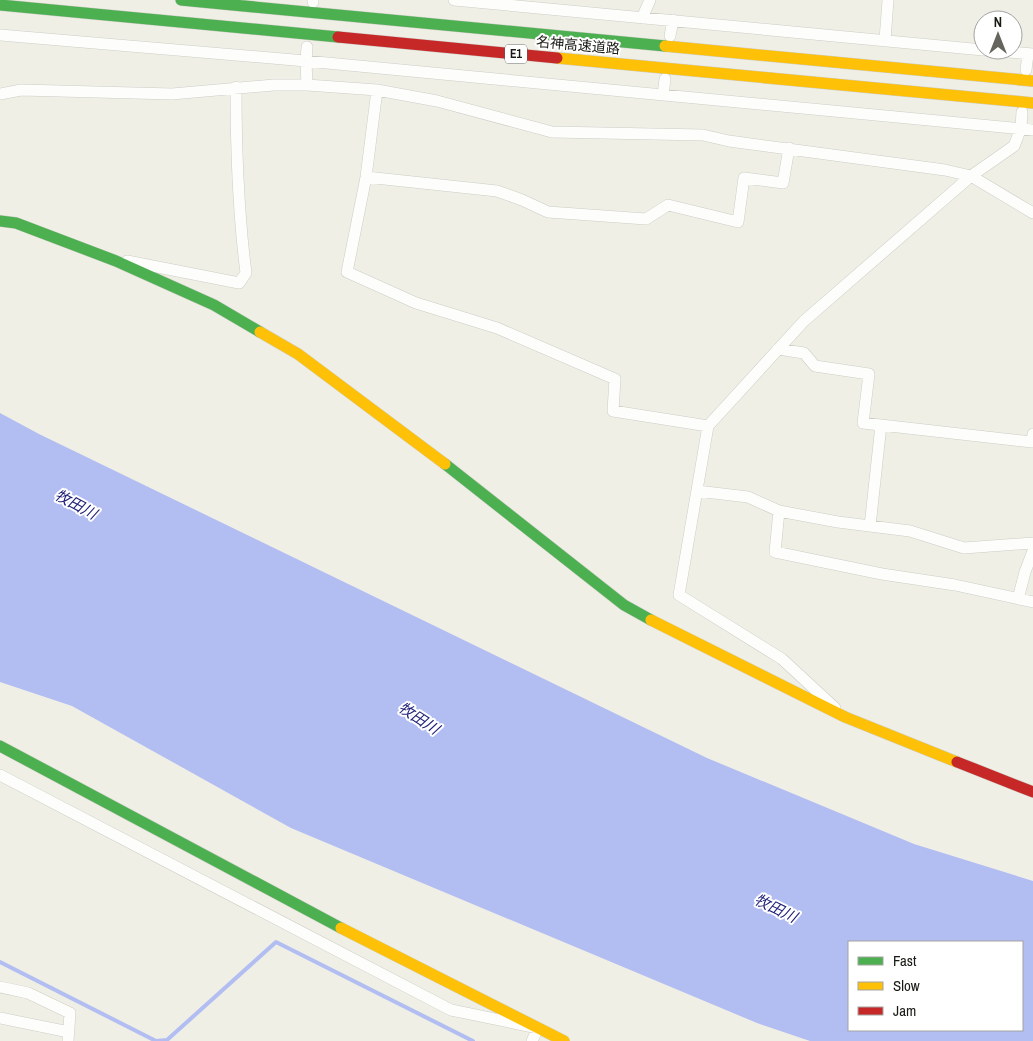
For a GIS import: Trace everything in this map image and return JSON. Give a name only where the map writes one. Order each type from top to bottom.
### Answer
[{"type":"main road","name":"名神高速道路","points":[[181,0],[1033,81]]},
{"type":"main road","name":"名神高速道路","points":[[0,5],[1033,103]]},
{"type":"main road","points":[[0,221],[16,222],[116,261],[214,305],[298,354],[397,426],[624,605],[669,630],[845,717],[1033,792]]},
{"type":"main road","points":[[0,746],[104,800],[225,867],[470,995],[564,1041]]},
{"type":"street","points":[[454,0],[973,49]]},
{"type":"street","points":[[642,18],[650,0]]},
{"type":"street","points":[[884,40],[888,0]]},
{"type":"street","points":[[670,36],[673,20]]},
{"type":"street","points":[[0,34],[1027,129]]},
{"type":"street","points":[[307,48],[307,85]]},
{"type":"street","points":[[1026,70],[1030,54]]},
{"type":"street","points":[[663,95],[665,79]]},
{"type":"street","points":[[0,94],[21,90],[172,94],[274,85],[307,85],[377,90],[437,101],[552,132],[703,135],[729,141],[945,170],[972,176],[1033,213]]},
{"type":"street","points":[[116,261],[121,260],[239,283],[246,273],[236,156],[236,88]]},
{"type":"street","points":[[377,90],[366,176],[347,272],[416,302],[497,328],[615,379],[613,410],[708,426]]},
{"type":"street","points":[[1022,112],[1027,129]]},
{"type":"street","points":[[845,717],[782,659],[679,595],[708,426],[804,321],[972,176],[1014,146],[1027,129]]},
{"type":"street","points":[[366,176],[497,191],[548,212],[646,219],[668,205],[738,222],[744,178],[783,183],[789,148]]},
{"type":"street","points":[[778,349],[804,353],[815,366],[869,374],[863,423],[1032,442],[1033,434]]},
{"type":"street","points":[[870,526],[881,425]]},
{"type":"street","points":[[697,491],[748,497],[779,511],[910,531],[964,548],[1033,543]]},
{"type":"street","points":[[779,511],[775,552],[882,574],[955,585],[1033,602]]},
{"type":"street","points":[[1018,599],[1033,551]]},
{"type":"street","points":[[0,775],[451,1010],[538,1028],[532,1041]]},
{"type":"street","points":[[0,987],[28,993],[70,1013],[68,1036],[0,1018]]},
{"type":"water","name":"牧田川","points":[[0,413],[39,434],[707,758],[914,844],[1033,881],[1033,1041],[810,1041],[757,1023],[291,828],[72,706],[0,682]]},
{"type":"waterway","points":[[0,962],[156,1041],[167,1040],[276,942],[473,1041]]},
{"type":"traffic: fast","points":[[181,0],[665,46]]},
{"type":"traffic: fast","points":[[0,5],[338,37]]},
{"type":"traffic: fast","points":[[0,221],[16,223],[116,261],[214,305],[260,332]]},
{"type":"traffic: fast","points":[[445,464],[624,605],[651,620]]},
{"type":"traffic: fast","points":[[0,746],[341,928]]},
{"type":"traffic: slow","points":[[665,46],[1033,81]]},
{"type":"traffic: slow","points":[[557,58],[1033,103]]},
{"type":"traffic: slow","points":[[260,332],[298,354],[445,464]]},
{"type":"traffic: slow","points":[[651,620],[845,717],[957,762]]},
{"type":"traffic: slow","points":[[341,928],[564,1041]]},
{"type":"traffic: jam","points":[[338,37],[557,58]]},
{"type":"traffic: jam","points":[[957,762],[1033,792]]}]
